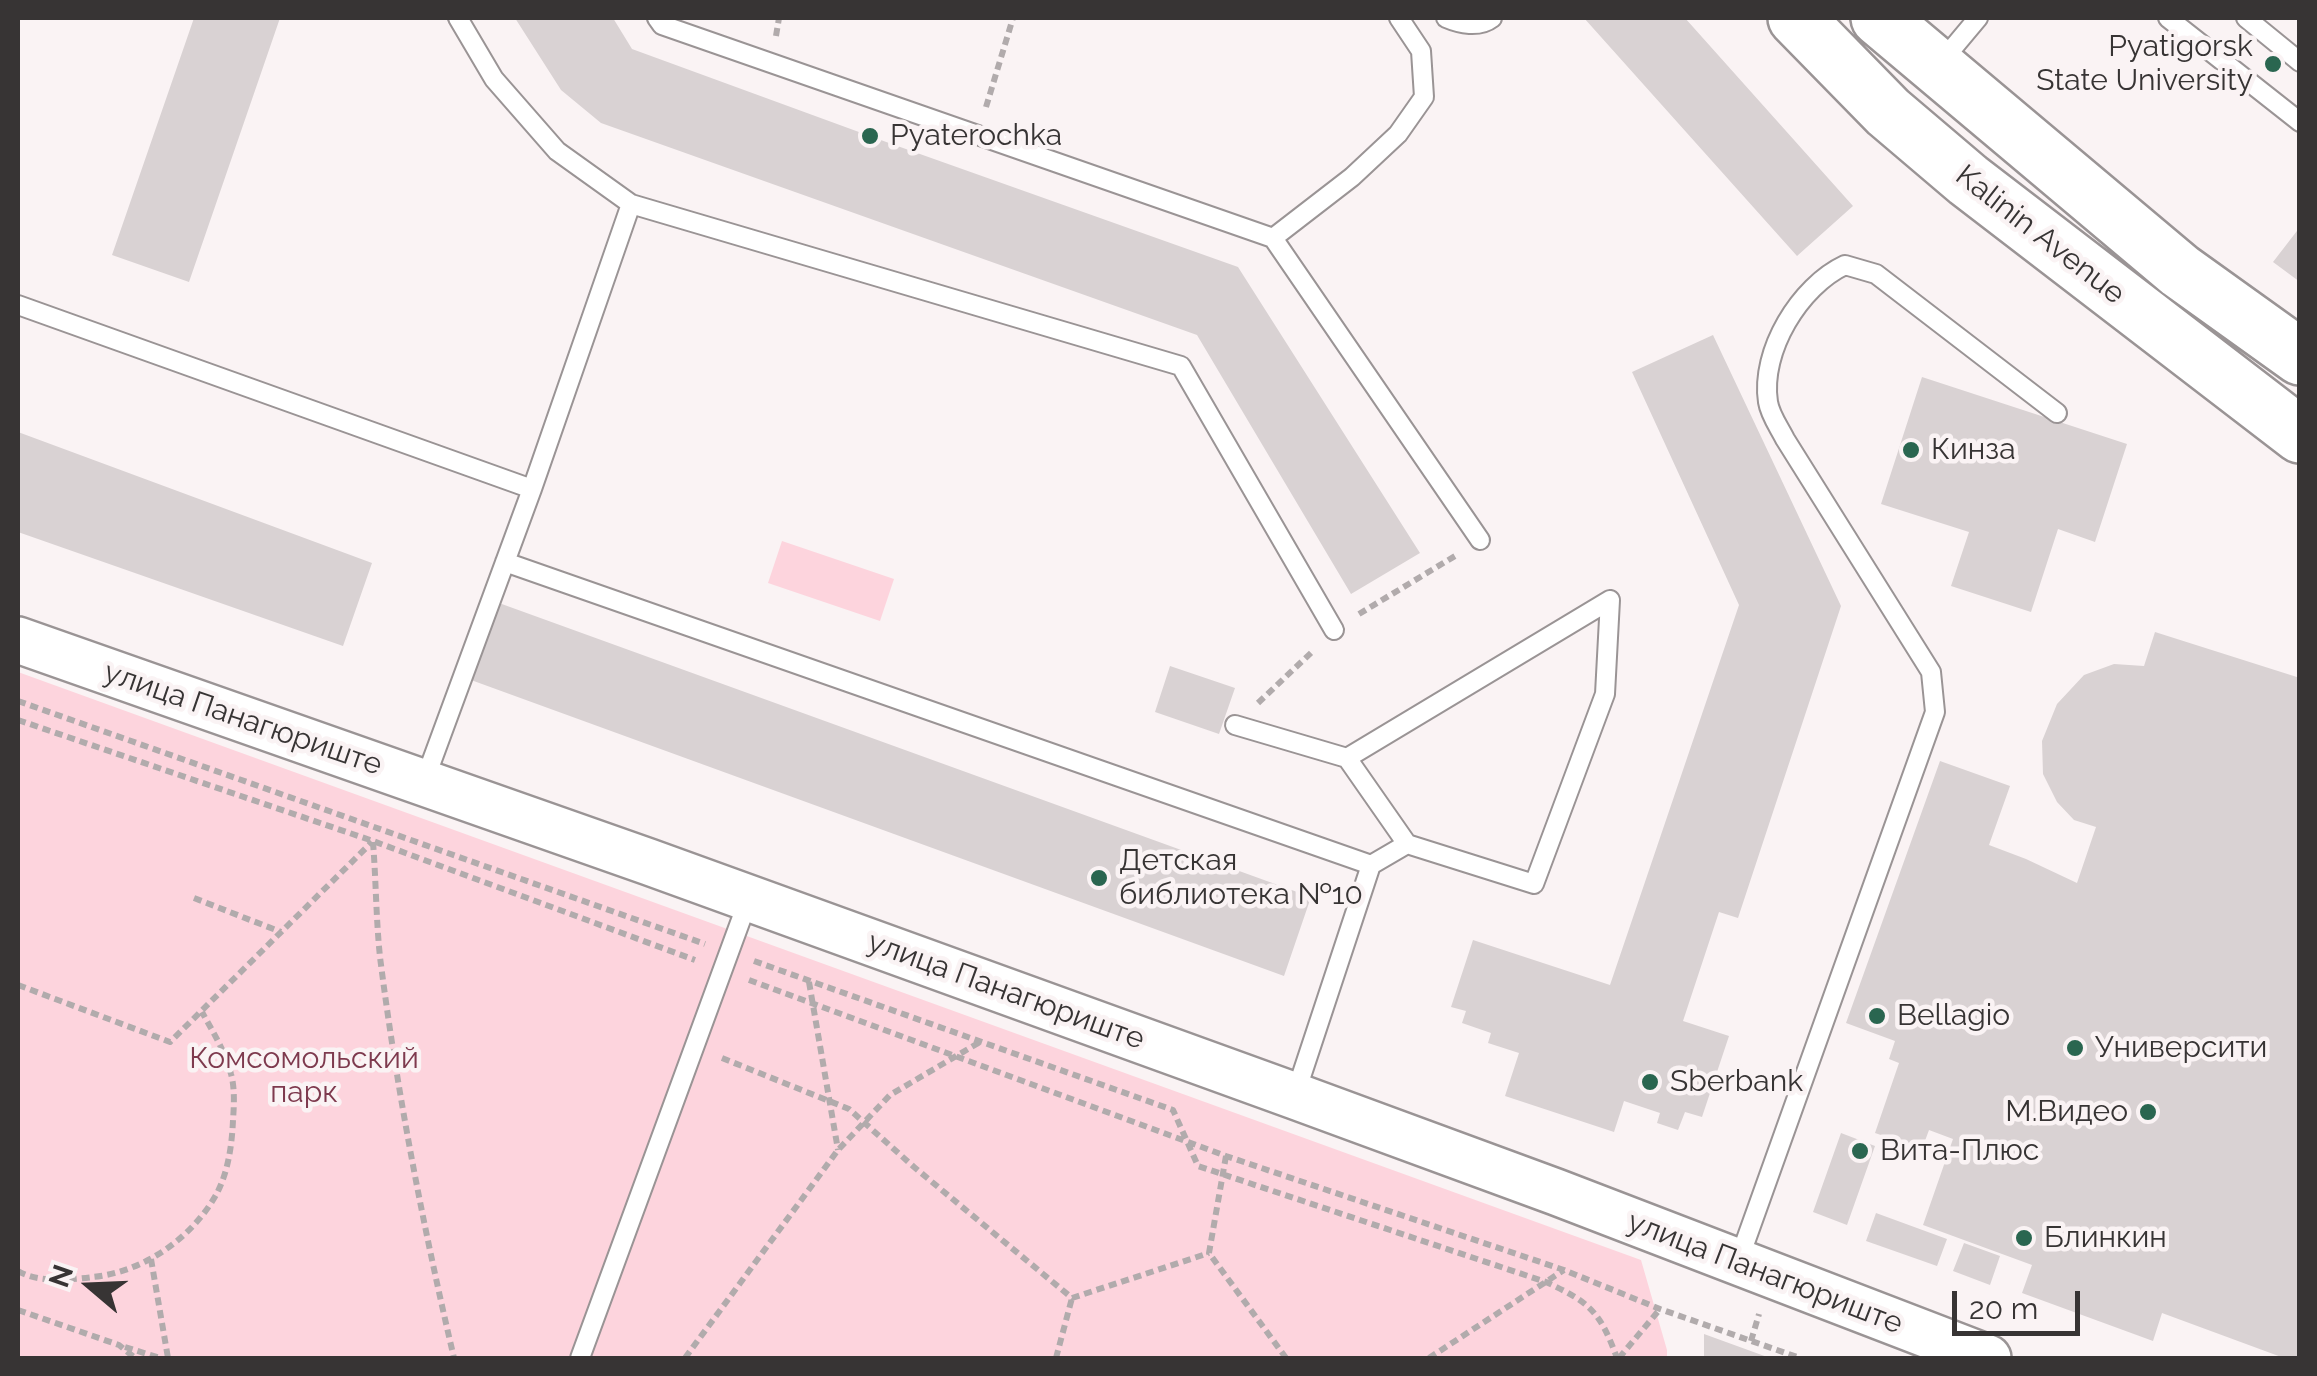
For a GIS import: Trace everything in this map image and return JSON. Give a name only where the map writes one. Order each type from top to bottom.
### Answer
[{"type":"main road","name":"Kalinin Avenue","points":[[1796,18],[1888,112],[1968,180],[2300,436]]},
{"type":"main road","name":"Kalinin Avenue","points":[[1879,18],[2180,271],[2300,358]]},
{"type":"street","name":"улица Панагюриште","points":[[18,640],[1295,1096],[1988,1358]]},
{"type":"lane","points":[[458,18],[494,79],[557,152],[631,204],[1181,366],[1334,630]]},
{"type":"lane","points":[[657,18],[662,25],[1273,238],[1480,540]]},
{"type":"lane","points":[[1273,238],[1352,177],[1398,134],[1424,97],[1421,51],[1400,18]]},
{"type":"lane","points":[[1446,18],[1468,24],[1492,18]]},
{"type":"lane","points":[[1939,66],[1978,18]]},
{"type":"lane","points":[[2168,18],[2300,122]]},
{"type":"lane","points":[[2246,18],[2300,62]]},
{"type":"lane","points":[[424,783],[532,490],[631,204]]},
{"type":"lane","points":[[1738,1262],[1935,712],[1931,672],[1769,407],[1769,358],[1806,293],[1826,274],[1845,265],[1876,274],[2057,412]]},
{"type":"lane","points":[[18,306],[532,490]]},
{"type":"lane","points":[[505,562],[1371,865]]},
{"type":"lane","points":[[1236,725],[1347,758],[1407,844],[1534,884],[1605,694],[1610,600],[1347,758]]},
{"type":"lane","points":[[1295,1096],[1371,865],[1407,844]]},
{"type":"lane","points":[[580,1358],[749,898]]},
{"type":"path","points":[[977,136],[1013,18]]},
{"type":"path","points":[[1236,725],[1334,630],[1480,540]]},
{"type":"path","points":[[18,701],[726,962],[813,1004],[1187,1142],[1564,1270],[1660,1309],[1800,1358]]},
{"type":"path","points":[[18,720],[726,962],[809,980],[1173,1110],[1198,1166],[1546,1282],[1580,1297],[1604,1325],[1618,1358],[1660,1309]]},
{"type":"path","points":[[18,985],[170,1042],[374,841]]},
{"type":"path","points":[[374,841],[380,954],[400,1098],[454,1358]]},
{"type":"path","points":[[194,898],[282,932]]},
{"type":"path","points":[[809,980],[838,1150]]},
{"type":"path","points":[[18,1271],[26,1276],[71,1280],[111,1275],[151,1259],[194,1227],[217,1192],[232,1146],[234,1112],[232,1077],[221,1045],[202,1012]]},
{"type":"path","points":[[685,1358],[838,1150],[890,1095],[980,1041]]},
{"type":"path","points":[[695,1048],[849,1109],[1072,1298]]},
{"type":"path","points":[[1226,1156],[1209,1253],[1286,1358]]},
{"type":"path","points":[[1072,1298],[1209,1253]]},
{"type":"path","points":[[151,1259],[168,1358]]},
{"type":"path","points":[[1429,1358],[1564,1270]]},
{"type":"path","points":[[1056,1358],[1072,1298]]},
{"type":"path","points":[[18,1310],[160,1358]]},
{"type":"path","points":[[119,1345],[134,1358]]},
{"type":"green space","points":[[782,541],[894,579],[880,621],[768,583]]},
{"type":"green space","name":"Комсомольский парк","points":[[18,672],[1641,1260],[1667,1358],[18,1358]]},
{"type":"building","points":[[194,18],[280,18],[189,282],[112,255]]},
{"type":"building","points":[[515,18],[613,18],[632,49],[1238,267],[1420,553],[1351,594],[1197,335],[601,123],[561,90]]},
{"type":"building","points":[[1584,18],[1685,18],[1853,206],[1797,256]]},
{"type":"building","points":[[2300,227],[2300,282],[2273,262]]},
{"type":"building","points":[[1713,335],[1841,606],[1738,918],[1719,912],[1683,1021],[1729,1036],[1702,1117],[1685,1112],[1678,1130],[1657,1123],[1660,1113],[1624,1101],[1614,1132],[1505,1096],[1519,1053],[1488,1043],[1491,1033],[1462,1023],[1466,1011],[1451,1007],[1473,940],[1610,985],[1739,605],[1632,372]]},
{"type":"building","points":[[1922,377],[2127,444],[2095,542],[2058,529],[2031,612],[1951,586],[1969,532],[1881,504]]},
{"type":"building","points":[[18,432],[372,563],[343,646],[18,532]]},
{"type":"building","points":[[499,603],[1311,897],[1284,976],[471,680]]},
{"type":"building","points":[[2155,632],[2300,678],[2300,1358],[2284,1358],[2162,1313],[2153,1341],[2022,1293],[2032,1265],[1923,1225],[1953,1139],[1929,1130],[1922,1149],[1875,1133],[1899,1063],[1889,1059],[1895,1041],[1846,1023],[1940,761],[2010,786],[1989,845],[2077,883],[2096,827],[2074,820],[2057,802],[2043,774],[2042,741],[2057,704],[2084,675],[2114,664],[2144,666]]},
{"type":"building","points":[[1170,666],[1235,688],[1219,734],[1155,712]]},
{"type":"building","points":[[1841,1133],[1875,1146],[1847,1225],[1813,1212]]},
{"type":"building","points":[[1876,1213],[1947,1239],[1937,1266],[1866,1241]]},
{"type":"building","points":[[1964,1243],[2000,1256],[1990,1285],[1953,1271]]},
{"type":"building","points":[[1704,1334],[1770,1358],[1704,1358]]},
{"type":"place","name":"Pyatigorsk State University","points":[[2273,64]]},
{"type":"place","name":"Pyaterochka","points":[[870,136]]},
{"type":"place","name":"Кинза","points":[[1911,450]]},
{"type":"place","name":"Детская библиотека №10","points":[[1099,878]]},
{"type":"place","name":"Bellagio","points":[[1877,1016]]},
{"type":"place","name":"Университи","points":[[2075,1048]]},
{"type":"place","name":"Sberbank","points":[[1650,1082]]},
{"type":"place","name":"М.Видео","points":[[2148,1112]]},
{"type":"place","name":"Вита-Плюс","points":[[1860,1151]]},
{"type":"place","name":"Блинкин","points":[[2024,1238]]}]
